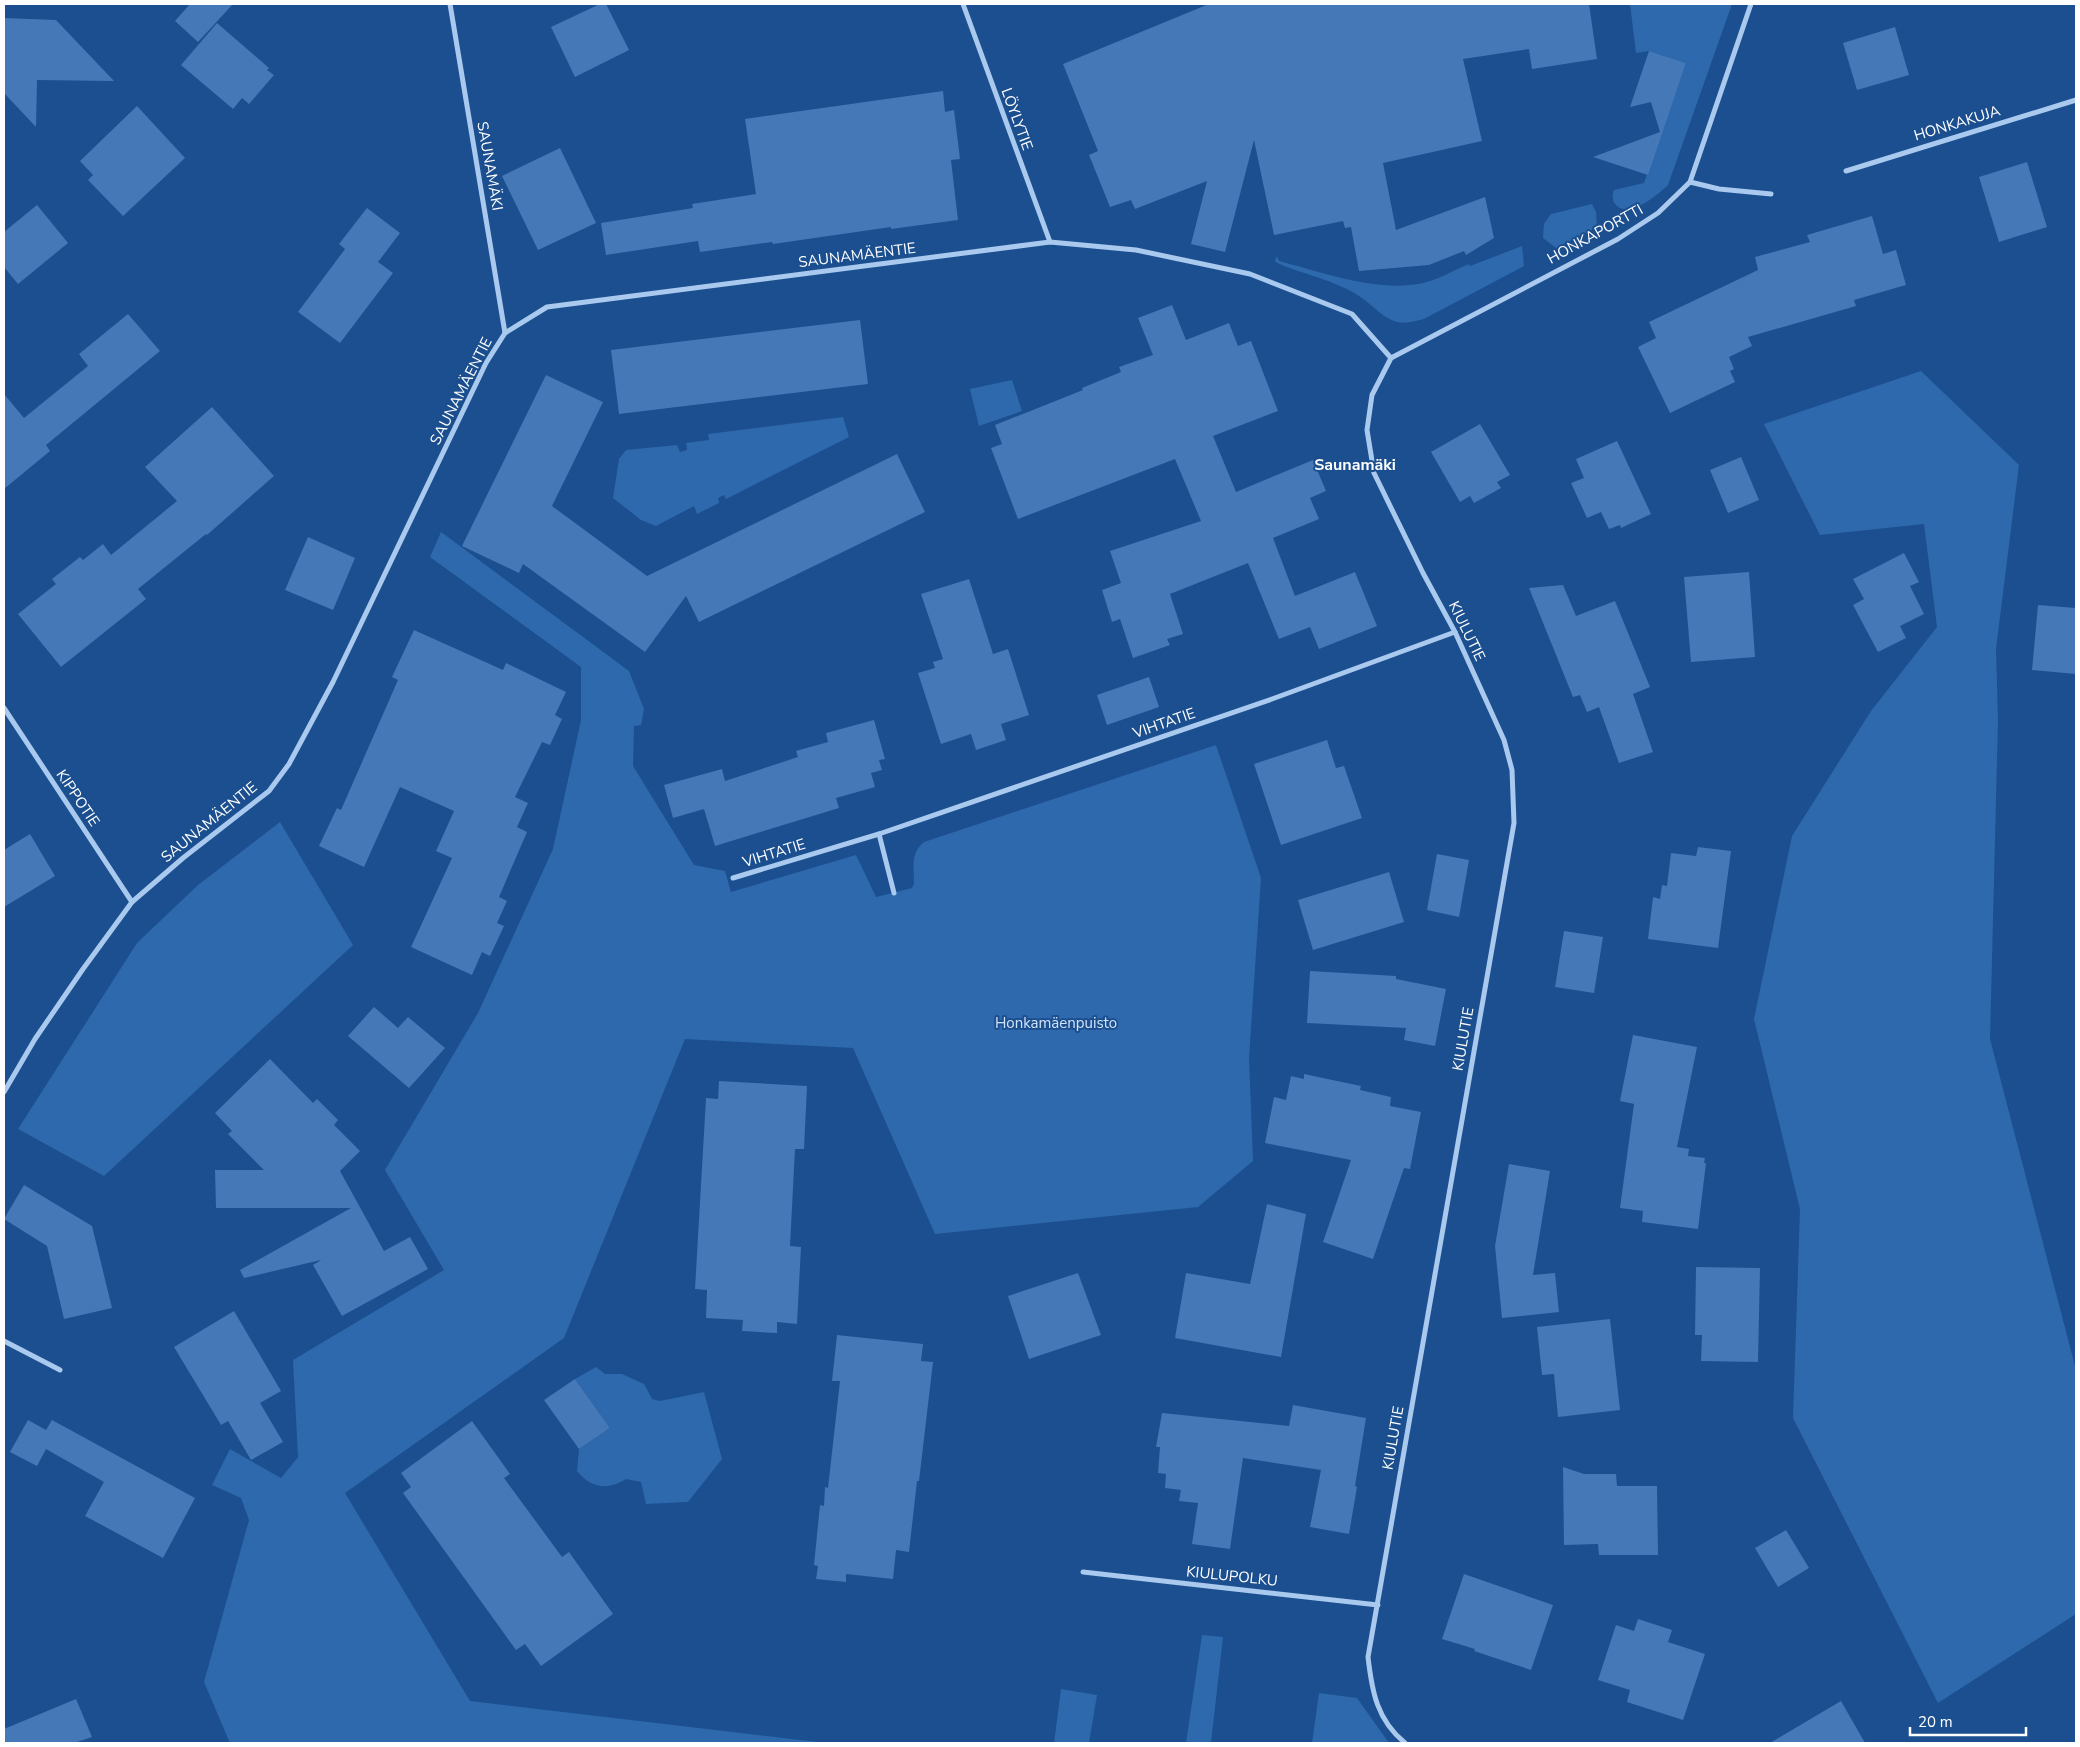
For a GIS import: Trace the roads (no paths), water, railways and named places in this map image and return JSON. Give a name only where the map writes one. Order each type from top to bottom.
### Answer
[{"type":"street","name":"SAUNAMÄKI","points":[[450,4],[505,333]]},
{"type":"street","name":"LÖYLYTIE","points":[[963,4],[1050,242]]},
{"type":"street","name":"HONKAPORTTI","points":[[1391,358],[1618,238],[1658,213],[1690,182],[1751,4]]},
{"type":"street","name":"HONKAKUJA","points":[[1846,171],[2076,100]]},
{"type":"street","points":[[1690,182],[1719,189],[1771,194]]},
{"type":"street","name":"SAUNAMÄENTIE","points":[[4,1092],[34,1039],[132,902],[183,858],[269,791],[289,764],[332,682],[486,363],[505,333],[547,307],[1050,242],[1136,250],[1250,274],[1352,314],[1391,358]]},
{"type":"street","name":"KIULUTIE","points":[[1391,358],[1372,395],[1367,430],[1374,473],[1423,573],[1455,632],[1504,740],[1512,770],[1514,824],[1368,1657],[1377,1707],[1398,1737],[1405,1743]]},
{"type":"street","name":"VIHTATIE","points":[[733,878],[879,834],[1272,699],[1455,632]]},
{"type":"street","name":"KIPPOTIE","points":[[4,708],[132,902]]},
{"type":"street","points":[[879,834],[894,893]]},
{"type":"street","points":[[4,1341],[60,1370]]},
{"type":"street","name":"KIULUPOLKU","points":[[1083,1572],[1378,1605]]},
{"type":"district","name":"Saunamäki","points":[[1355,465]]},
{"type":"park label","name":"Honkamäenpuisto","points":[[1056,1023]]}]
